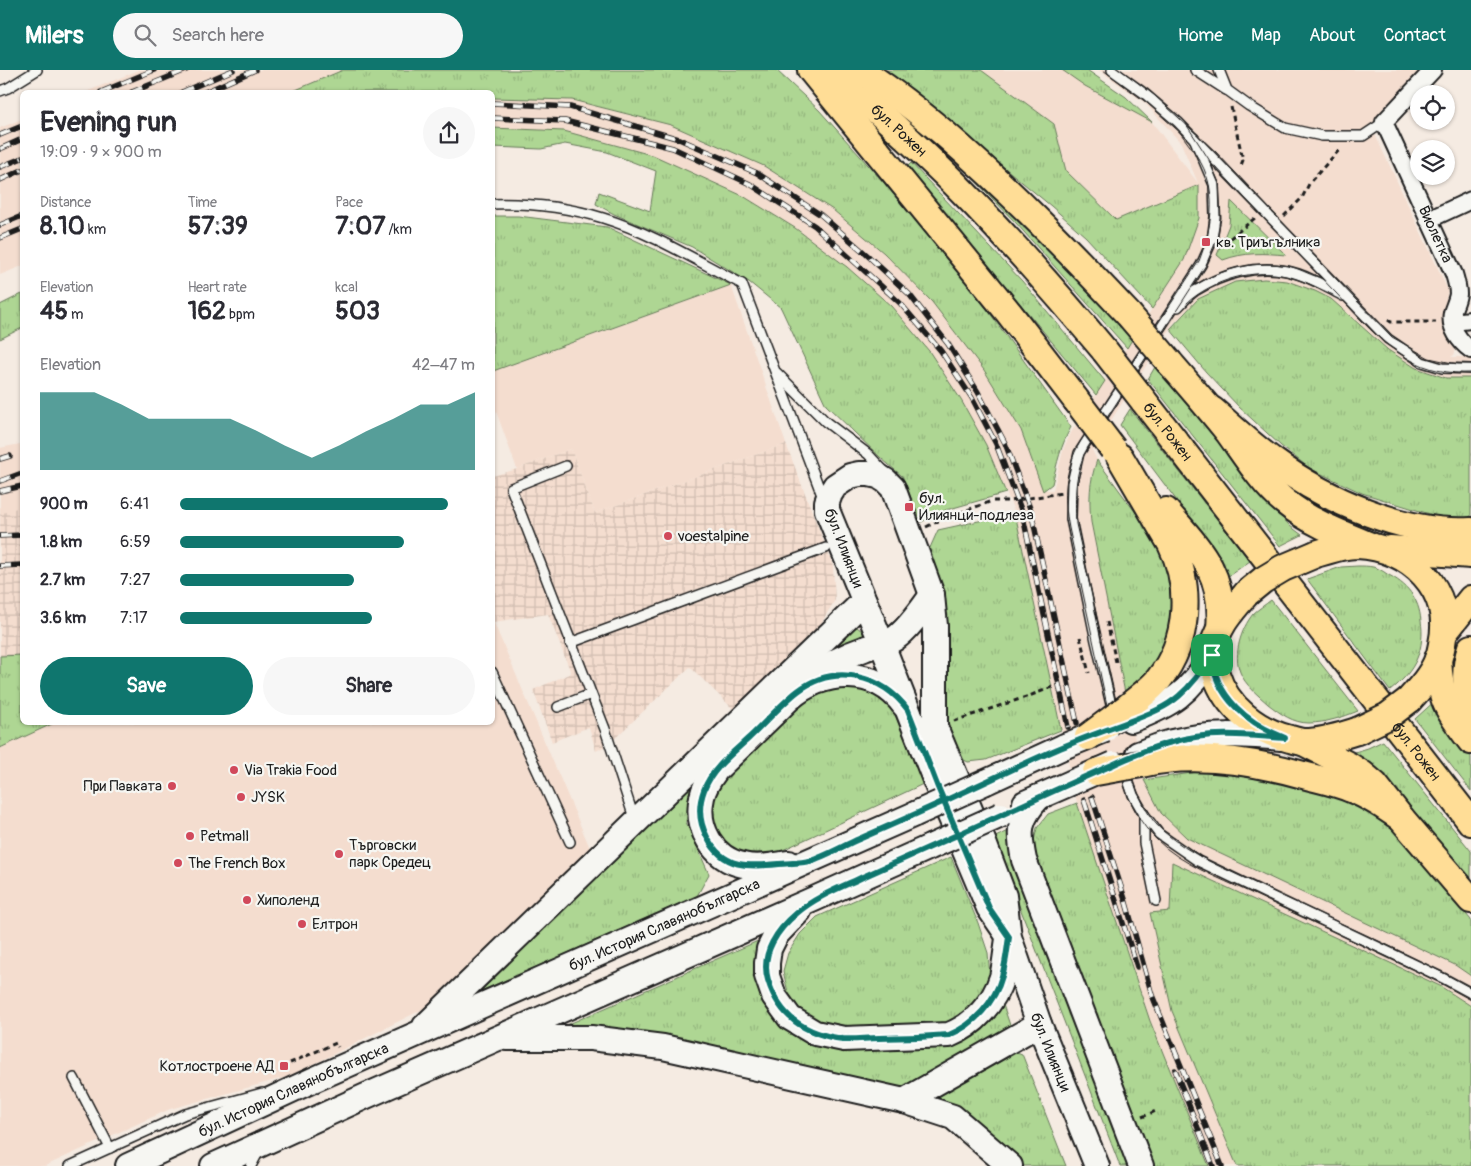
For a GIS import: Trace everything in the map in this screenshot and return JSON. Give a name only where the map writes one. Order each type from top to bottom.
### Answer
[{"type":"main road","name":"бул. Рожен","points":[[811,70],[1009,314],[1117,453],[1206,559],[1216,580],[1221,609],[1220,628]]},
{"type":"main road","name":"бул. Рожен","points":[[832,70],[882,114],[962,191],[1036,270],[1105,351],[1471,822]]},
{"type":"main road","name":"бул. Рожен","points":[[860,70],[885,85],[990,174],[1075,258],[1129,315],[1212,410],[1261,476],[1283,500],[1330,530],[1377,547]]},
{"type":"main road","points":[[1212,410],[1272,460],[1311,485],[1345,502],[1415,526],[1440,530],[1471,531]]},
{"type":"main road","points":[[1077,741],[1124,712],[1158,680],[1174,655],[1182,628],[1184,598],[1182,576],[1177,556],[1172,544],[1117,453]]},
{"type":"main road","name":"бул. Илиянци","points":[[1009,937],[989,908],[937,785],[827,510],[827,502],[835,486],[850,476],[859,474],[878,476],[893,488],[932,595],[935,626],[935,727],[1004,896],[1009,937],[1039,1024],[1097,1166]]},
{"type":"main road","points":[[1124,712],[1163,707],[1178,698],[1197,678],[1212,655],[1220,628],[1230,613],[1247,593],[1263,580],[1283,568],[1316,554],[1356,545],[1471,555]]},
{"type":"main road","points":[[1136,767],[1172,742],[1204,736],[1235,734],[1294,740],[1323,740],[1357,731],[1388,716],[1409,700],[1427,680],[1438,659],[1444,633],[1440,601],[1428,579],[1414,565],[1397,553],[1377,547]]},
{"type":"main road","points":[[811,861],[760,867],[742,865],[725,858],[710,844],[701,821],[700,807],[702,797],[710,778],[790,698],[817,674],[831,664],[864,649],[893,640],[922,609],[932,595]]},
{"type":"main road","points":[[1444,633],[1471,599]]},
{"type":"main road","points":[[414,1037],[864,601]]},
{"type":"main road","points":[[1471,648],[1468,656],[1466,694],[1471,708]]},
{"type":"main road","points":[[1212,655],[1224,693],[1241,713],[1259,726],[1335,758],[1362,774],[1375,785],[1471,900]]},
{"type":"main road","points":[[1438,659],[1440,685],[1445,702],[1452,717],[1471,740]]},
{"type":"main road","points":[[790,698],[799,690],[816,681],[834,676],[846,676],[865,679],[882,686],[901,700],[908,710]]},
{"type":"main road","name":"бул. История Славянобългарска","points":[[128,1166],[313,1080],[811,861],[1077,741]]},
{"type":"main road","points":[[213,1166],[366,1096],[814,899],[1084,777],[1169,760],[1207,758],[1272,766],[1352,789],[1382,804],[1401,818]]},
{"type":"main road","points":[[1039,797],[1029,808],[1021,823],[1020,841],[1024,860],[1141,1166]]},
{"type":"main road","points":[[814,899],[795,914],[776,934],[769,949],[767,976],[774,996],[790,1018],[815,1033],[844,1039],[949,1035],[962,1030],[979,1015],[994,996],[1002,976],[1009,937]]},
{"type":"main road","points":[[904,1101],[1039,1024]]},
{"type":"main road","points":[[497,1038],[591,1038],[663,1047],[904,1101],[953,1117],[1010,1166]]},
{"type":"street","points":[[1384,122],[1433,70]]},
{"type":"street","name":"Виолетка","points":[[1384,122],[1454,274],[1458,294],[1452,314],[1452,322]]},
{"type":"street","points":[[1428,220],[1471,200]]},
{"type":"street","points":[[1471,320],[1452,322],[1459,340],[1471,350]]},
{"type":"lane","points":[[0,91],[37,70]]},
{"type":"lane","points":[[1112,70],[1144,93],[1178,122],[1388,339],[1422,362],[1442,368],[1471,369]]},
{"type":"lane","points":[[1195,70],[1285,128],[1322,136],[1363,136],[1384,122]]},
{"type":"lane","points":[[1219,70],[1227,90]]},
{"type":"lane","points":[[1124,712],[1096,641],[1071,519],[1072,484],[1079,453],[1201,265],[1212,241],[1214,185],[1194,138]]},
{"type":"lane","points":[[495,204],[553,207],[603,218],[642,233],[742,284],[827,510]]},
{"type":"lane","points":[[1167,317],[1194,292],[1221,277],[1242,271],[1268,269],[1288,271],[1312,280],[1350,300]]},
{"type":"lane","points":[[775,370],[826,422],[868,454],[880,466],[893,488]]},
{"type":"lane","points":[[566,466],[511,488],[605,729],[636,822]]},
{"type":"lane","points":[[570,643],[826,548]]},
{"type":"lane","points":[[495,679],[570,842]]},
{"type":"lane","points":[[558,707],[591,694]]},
{"type":"lane","points":[[1136,767],[1133,795],[1144,814],[1159,834],[1198,861],[1471,993]]},
{"type":"lane","points":[[1144,814],[1144,842],[1156,901]]},
{"type":"lane","points":[[74,1078],[110,1148]]},
{"type":"lane","points":[[70,1166],[185,1114],[313,1080]]},
{"type":"lane","points":[[251,1166],[262,1144]]},
{"type":"path","points":[[1227,90],[1243,160],[1236,181]]},
{"type":"path","points":[[1276,223],[1302,198],[1310,182],[1341,148],[1363,136]]},
{"type":"path","points":[[1220,247],[1255,218]]},
{"type":"path","points":[[1386,318],[1391,322],[1452,322]]},
{"type":"path","points":[[910,535],[945,518],[992,501],[1010,501],[1057,494]]},
{"type":"path","points":[[1107,622],[1116,662]]},
{"type":"path","points":[[1080,637],[1088,673]]},
{"type":"path","points":[[935,727],[1055,686]]},
{"type":"path","points":[[290,1063],[336,1043]]},
{"type":"path","points":[[1137,1118],[1156,1111]]},
{"type":"shaded area","points":[[139,70],[343,70],[296,90],[91,90]]},
{"type":"shaded area","points":[[981,70],[1062,70],[1086,86],[1152,122],[1198,183],[1181,143],[1144,102],[1099,70],[1425,70],[1371,126],[1448,290],[1442,320],[1445,332],[1456,349],[1451,357],[1471,357],[1471,378],[1446,378],[1416,368],[1388,350],[1353,318],[1315,291],[1287,281],[1264,279],[1235,282],[1198,299],[1173,324],[1092,450],[1097,460],[1091,477],[1089,499],[1091,522],[1144,780],[1161,813],[1187,838],[1455,965],[1471,976],[1471,1006],[1440,986],[1172,862],[1170,911],[1150,913],[1172,1011],[1237,1166],[1209,1166],[1150,1021],[1077,803],[1015,513],[986,445],[961,400],[929,351],[891,306],[847,267],[795,228],[743,196],[655,156],[564,131],[495,128],[495,98],[572,100],[671,125],[764,166],[833,210],[884,253],[932,302],[984,370],[1021,430],[1043,490],[1053,490],[1064,447],[1072,431],[1184,260],[1199,185],[1116,220],[1066,171],[1054,124]]},
{"type":"shaded area","points":[[20,120],[20,267],[0,275],[0,128]]},
{"type":"shaded area","points":[[731,285],[786,444],[595,513],[571,449],[517,469],[495,408],[495,370]]},
{"type":"shaded area","points":[[20,444],[20,573],[0,574],[0,448]]},
{"type":"shaded area","points":[[786,444],[833,566],[835,600],[820,625],[733,709],[690,667],[609,744],[596,751],[589,727],[552,742],[533,690],[571,673],[548,614],[495,622],[495,475],[571,449],[595,513]]},
{"type":"shaded area","points":[[20,507],[20,655],[0,656],[0,514]]},
{"type":"shaded area","points":[[495,625],[590,848],[433,1004],[290,1076],[170,1109],[45,1166],[0,1166],[0,748],[49,725],[495,725]]},
{"type":"green space","points":[[343,70],[776,70],[819,110],[885,184],[987,309],[1071,427],[1062,447],[1052,484],[1043,491],[1021,430],[984,370],[932,302],[884,253],[833,210],[764,166],[671,125],[572,100],[495,98],[495,90],[296,90]]},
{"type":"green space","points":[[886,70],[981,70],[1054,124],[1066,171],[1116,220],[1199,185],[1199,218],[1184,260],[1152,309],[1086,237]]},
{"type":"green space","points":[[1062,70],[1087,70],[1126,97],[1152,122],[1085,86]]},
{"type":"green space","points":[[495,128],[564,131],[655,156],[743,196],[795,228],[847,267],[891,306],[929,351],[961,400],[986,445],[1006,493],[946,510],[921,522],[902,476],[826,405],[781,308],[749,282],[692,247],[614,214],[596,204],[599,192],[650,211],[656,171],[607,152],[565,144],[541,149],[495,147]]},
{"type":"green space","points":[[942,146],[1019,216],[1133,338],[1127,348],[1016,223]]},
{"type":"green space","points":[[911,163],[1022,281],[1105,381],[1096,395],[905,169]]},
{"type":"green space","points":[[1231,201],[1286,255],[1254,254],[1223,260],[1217,255],[1229,225]]},
{"type":"green space","points":[[495,216],[518,216],[607,227],[731,285],[495,370]]},
{"type":"green space","points":[[1264,279],[1287,281],[1331,299],[1388,350],[1416,368],[1446,378],[1471,378],[1471,518],[1449,520],[1362,493],[1309,468],[1281,446],[1239,407],[1206,372],[1170,329],[1198,299],[1235,282]]},
{"type":"green space","points":[[20,295],[20,329],[0,339],[0,305]]},
{"type":"green space","points":[[1155,367],[1272,506],[1290,526],[1302,535],[1280,546],[1148,379]]},
{"type":"green space","points":[[1130,409],[1250,561],[1227,577],[1198,529],[1120,425]]},
{"type":"green space","points":[[1097,460],[1161,547],[1177,594],[1163,658],[1126,698],[1091,522],[1090,491]]},
{"type":"green space","points":[[1015,513],[1061,730],[986,760],[968,762],[962,759],[952,739],[945,707],[945,608],[929,550],[938,530]]},
{"type":"green space","points":[[1341,567],[1377,568],[1400,582],[1411,593],[1418,605],[1422,626],[1419,654],[1409,672],[1390,691],[1307,579]]},
{"type":"green space","points":[[1271,600],[1358,711],[1322,722],[1303,723],[1292,720],[1282,714],[1252,690],[1245,681],[1238,665],[1239,642],[1253,614]]},
{"type":"green space","points":[[857,627],[865,637],[689,802],[686,822],[709,874],[697,896],[465,998],[843,632]]},
{"type":"green space","points":[[20,655],[20,725],[50,725],[0,748],[0,656]]},
{"type":"green space","points":[[819,684],[868,687],[891,705],[923,784],[770,856],[751,857],[734,853],[721,840],[710,812],[714,789],[729,766]]},
{"type":"green space","points":[[1437,699],[1471,757],[1471,791],[1415,719]]},
{"type":"green space","points":[[1383,741],[1471,851],[1471,887],[1348,754]]},
{"type":"green space","points":[[1212,770],[1252,773],[1356,797],[1396,830],[1471,920],[1471,976],[1455,965],[1187,838],[1161,813],[1144,780]]},
{"type":"green space","points":[[1077,803],[1150,1021],[1209,1166],[1149,1166],[1036,862],[1033,845],[1037,828],[1048,814]]},
{"type":"green space","points":[[1009,831],[1011,851],[1130,1166],[1120,1166],[993,838]]},
{"type":"green space","points":[[951,857],[988,953],[990,978],[984,997],[952,1024],[843,1031],[815,1023],[799,1009],[788,992],[783,971],[788,953],[800,934],[817,917]]},
{"type":"green space","points":[[1172,862],[1440,986],[1471,1006],[1471,1166],[1237,1166],[1172,1011],[1150,913],[1170,911]]},
{"type":"green space","points":[[767,937],[760,988],[770,1011],[798,1036],[918,1045],[1001,999],[1012,1031],[896,1093],[553,1031]]},
{"type":"green space","points":[[1014,1051],[1022,1054],[1066,1166],[1022,1166],[1001,1144],[968,1116],[934,1096]]},
{"type":"tram line","points":[[1103,70],[1147,103],[1183,135]]},
{"type":"tram line","points":[[1121,70],[1154,95],[1216,152],[1392,337],[1429,358],[1457,364],[1471,364]]},
{"type":"tram line","points":[[1117,705],[1076,524],[1076,484],[1080,466],[1088,447],[1206,265],[1217,239],[1221,218],[1219,183],[1210,161],[1186,124]]},
{"type":"tram line","points":[[1108,710],[1069,528],[1066,484],[1071,463],[1080,442],[1199,261],[1207,237],[1211,212],[1210,187],[1201,163],[1179,131]]},
{"type":"tram line","points":[[1215,166],[1388,346],[1416,363],[1431,369],[1455,373],[1471,373]]},
{"type":"tram line","points":[[1196,285],[1229,270],[1265,264],[1289,266],[1318,277]]},
{"type":"tram line","points":[[1187,303],[1197,295],[1222,282],[1249,275],[1263,274],[1276,274],[1295,279],[1333,295]]},
{"type":"tram line","points":[[1134,782],[1149,815],[1163,831],[1185,847],[1221,867],[1419,960],[1471,988]]},
{"type":"tram line","points":[[1124,785],[1133,807],[1146,828],[1157,840],[1177,856],[1213,876],[1389,957],[1471,1000]]},
{"type":"railway","points":[[106,90],[154,70]]},
{"type":"railway","points":[[137,90],[186,70]]},
{"type":"railway","points":[[187,90],[233,70]]},
{"type":"railway","points":[[210,90],[255,70]]},
{"type":"railway","points":[[495,103],[570,107],[679,139],[757,173],[821,215],[909,294],[948,344],[978,392],[1005,443],[1031,511],[1077,723]]},
{"type":"railway","points":[[495,118],[565,121],[673,148],[750,184],[815,226],[900,303],[941,351],[972,398],[996,444],[1022,512],[1068,727]]},
{"type":"railway","points":[[0,135],[20,127]]},
{"type":"railway","points":[[0,149],[20,140]]},
{"type":"railway","points":[[0,167],[20,159]]},
{"type":"railway","points":[[0,180],[20,171]]},
{"type":"railway","points":[[0,225],[20,217]]},
{"type":"railway","points":[[0,238],[20,230]]},
{"type":"railway","points":[[0,459],[10,456]]},
{"type":"railway","points":[[0,481],[20,474]]},
{"type":"railway","points":[[0,491],[20,486]]},
{"type":"railway","points":[[0,536],[20,535]]},
{"type":"railway","points":[[0,566],[20,565]]},
{"type":"railway","points":[[1092,797],[1125,899],[1152,995],[1222,1166]]},
{"type":"railway","points":[[1084,800],[1137,967]]},
{"type":"railway","points":[[1175,1070],[1213,1166]]},
{"type":"place","name":"кв. Триъгълника","points":[[1206,242]]},
{"type":"place","name":"бул. Илиянци-подлеза","points":[[909,507]]},
{"type":"place","name":"voestalpine","points":[[668,536]]},
{"type":"place","name":"Via Trakia Food","points":[[234,770]]},
{"type":"place","name":"При Павката","points":[[172,786]]},
{"type":"place","name":"JYSK","points":[[241,797]]},
{"type":"place","name":"Petmall","points":[[190,836]]},
{"type":"place","name":"Търговски парк Средец","points":[[339,854]]},
{"type":"place","name":"The French Box","points":[[178,863]]},
{"type":"place","name":"Хиполенд","points":[[247,900]]},
{"type":"place","name":"Елтрон","points":[[302,924]]},
{"type":"place","name":"Котлостроене АД","points":[[284,1066]]},
{"type":"route","points":[[1212,655],[1188,688],[1178,698],[1163,707],[1065,746],[986,782],[951,798],[916,814],[811,861],[760,867],[742,865],[725,858],[710,844],[700,816],[700,807],[705,787],[716,770],[799,690],[822,679],[834,676],[859,677],[871,680],[882,686],[901,700],[908,710],[937,785],[964,851],[989,908],[1009,937],[1002,976],[994,996],[979,1015],[962,1030],[949,1035],[844,1039],[815,1033],[790,1018],[774,996],[767,976],[769,949],[776,934],[795,914],[814,899],[930,847],[966,831],[1073,782],[1138,754],[1172,742],[1204,736],[1235,734],[1285,738],[1249,720],[1232,704],[1219,682],[1212,655]]}]
